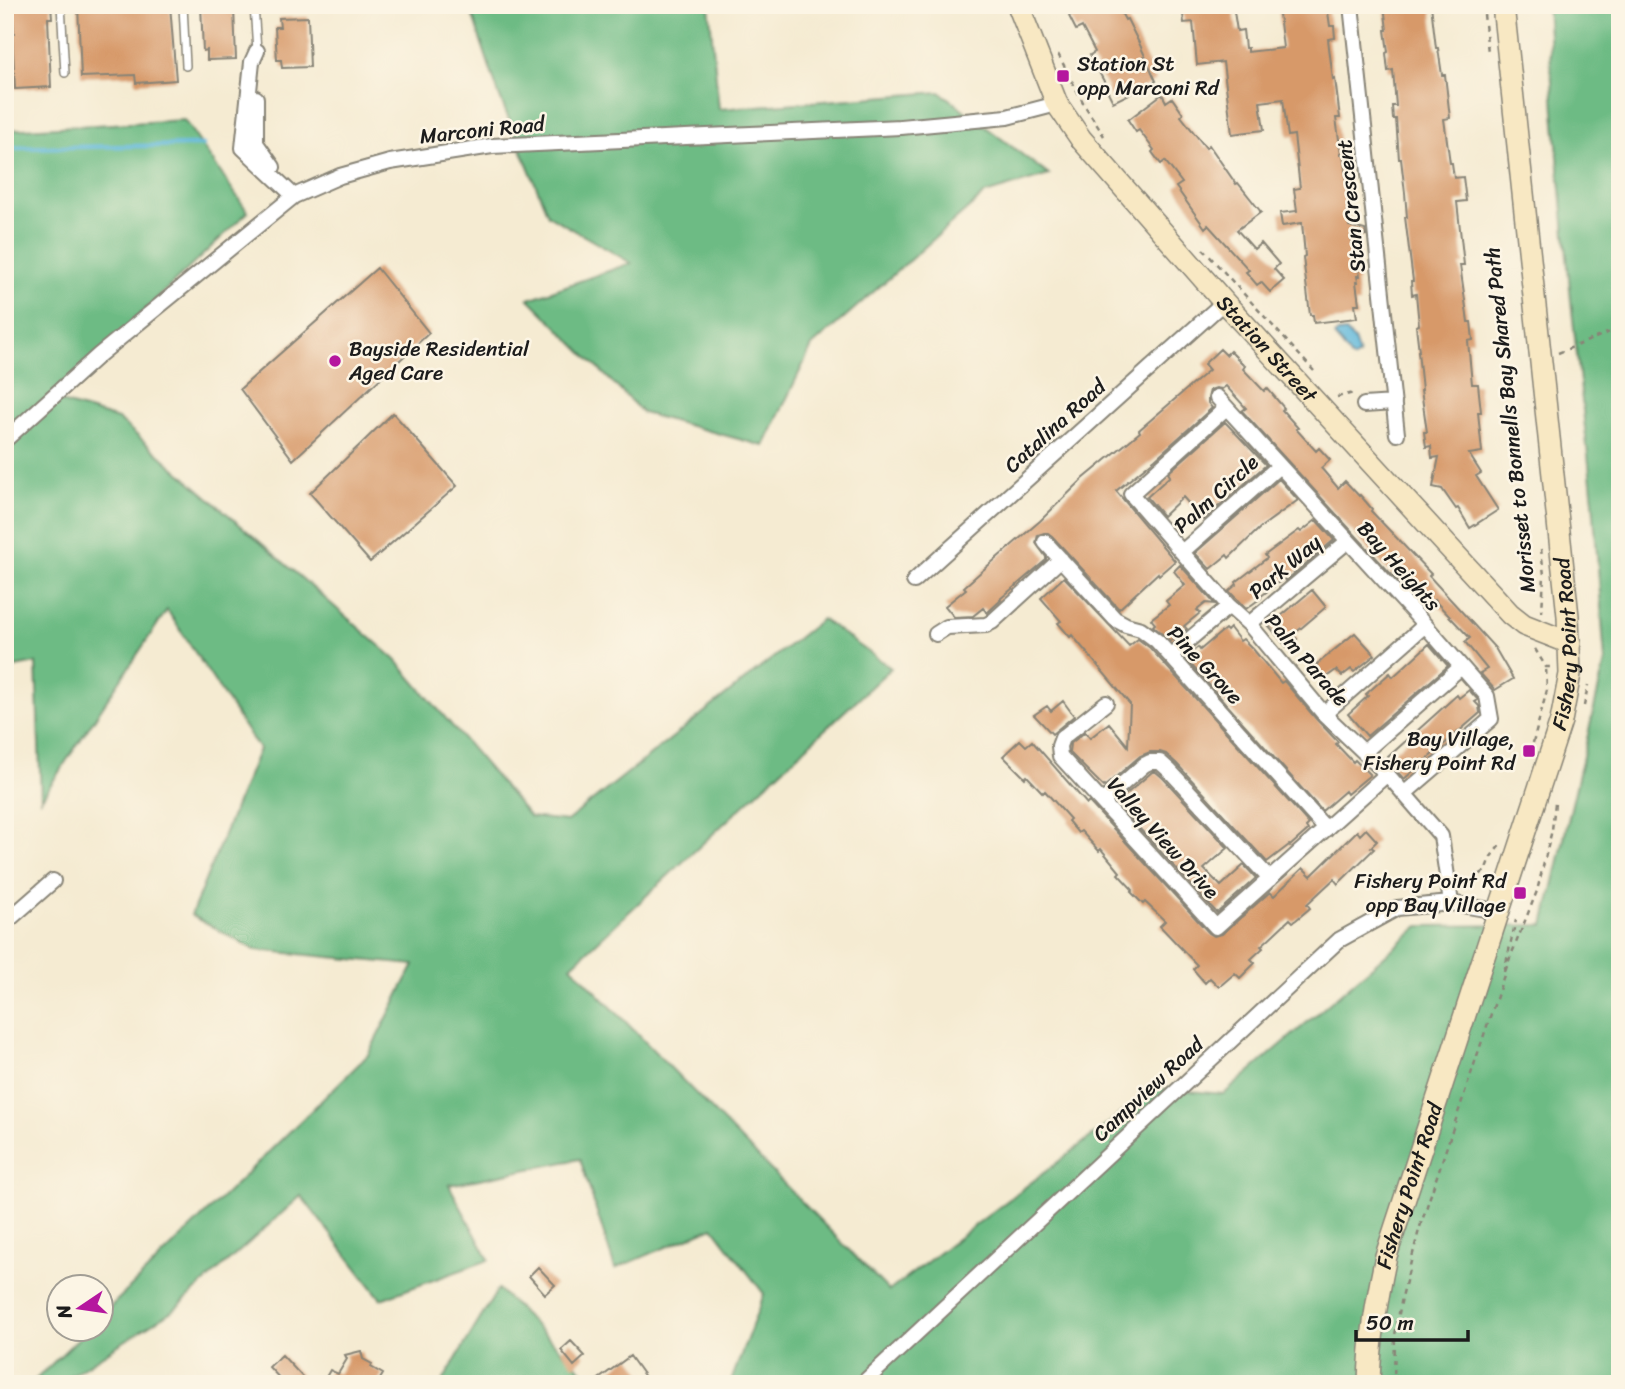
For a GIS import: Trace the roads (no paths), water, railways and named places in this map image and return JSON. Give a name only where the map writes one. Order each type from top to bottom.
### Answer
[{"type":"main road","name":"Station Street","points":[[1018,5],[1057,104],[1081,139],[1224,302],[1510,614],[1524,625],[1570,643]]},
{"type":"main road","name":"Fishery Point Road","points":[[1369,1384],[1375,1309],[1386,1256],[1507,916],[1561,721],[1570,666],[1568,616],[1503,5]]},
{"type":"street","name":"Stan Crescent","points":[[1351,5],[1397,433]]},
{"type":"street","points":[[257,51],[252,62],[243,148],[294,196]]},
{"type":"street","name":"Marconi Road","points":[[5,440],[99,355],[294,196],[340,176],[390,162],[492,146],[901,127],[1007,117],[1057,104]]},
{"type":"street","name":"Catalina Road","points":[[914,582],[1224,302]]},
{"type":"street","points":[[1362,398],[1394,402]]},
{"type":"street","name":"Palm Circle","points":[[1222,402],[1279,466],[1182,552],[1131,494],[1222,402]]},
{"type":"street","name":"Bay Heights","points":[[1279,466],[1487,696],[1491,719],[1404,794]]},
{"type":"street","name":"Park Way","points":[[1249,625],[1348,541]]},
{"type":"street","name":"Pine Grove","points":[[1045,542],[1115,618],[1126,625],[1141,629],[1171,655],[1326,829]]},
{"type":"street","name":"Palm Parade","points":[[1182,552],[1249,625],[1324,714],[1387,774],[1440,836],[1451,903]]},
{"type":"street","points":[[936,634],[947,627],[986,625],[992,622],[1060,559]]},
{"type":"street","points":[[1171,655],[1229,606]]},
{"type":"street","points":[[1324,714],[1425,625]]},
{"type":"street","points":[[1364,752],[1461,667]]},
{"type":"street","name":"Valley View Drive","points":[[1106,703],[1062,738],[1060,756],[1216,927],[1387,774]]},
{"type":"street","points":[[1102,802],[1144,765],[1160,762],[1270,879]]},
{"type":"street","points":[[5,923],[53,881]]},
{"type":"street","name":"Campview Road","points":[[862,1384],[1339,940],[1397,908],[1451,903],[1507,916]]},
{"type":"lane","points":[[61,5],[65,73]]},
{"type":"lane","points":[[183,5],[186,66]]},
{"type":"lane","points":[[254,5],[257,51]]},
{"type":"water","points":[[1346,332],[1354,340],[1359,355],[1352,359],[1334,336]]},
{"type":"waterway","points":[[5,148],[203,145]]},
{"type":"place","name":"Station St opp Marconi Rd","points":[[1063,76]]},
{"type":"place","name":"Bayside Residential Aged Care","points":[[335,361]]},
{"type":"place","name":"Bay Village, Fishery Point Rd","points":[[1529,751]]},
{"type":"place","name":"Fishery Point Rd opp Bay Village","points":[[1520,893]]}]
